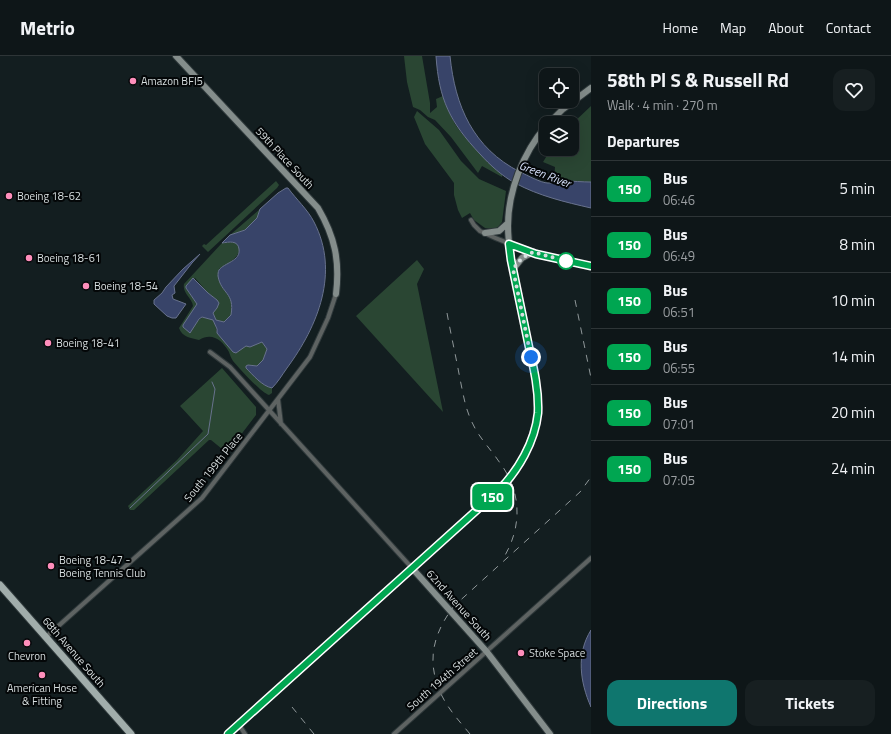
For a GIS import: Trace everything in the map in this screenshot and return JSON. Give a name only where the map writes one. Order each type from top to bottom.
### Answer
[{"type":"main road","name":"59th Place South","points":[[176,56],[318,208],[332,235],[336,250],[338,262],[336,294]]},
{"type":"main road","points":[[556,116],[591,88]]},
{"type":"main road","points":[[228,734],[498,491],[510,478],[522,461],[533,432],[538,413],[537,387],[513,269],[509,244],[508,223],[512,196],[523,162],[539,136]]},
{"type":"main road","points":[[485,233],[499,231],[508,223]]},
{"type":"main road","points":[[513,269],[522,258],[533,252]]},
{"type":"main road","name":"62nd Avenue South","points":[[412,568],[487,652],[550,734]]},
{"type":"main road","name":"68th Avenue South","points":[[0,585],[131,734]]},
{"type":"street","points":[[471,220],[477,228],[509,244],[533,252],[591,266]]},
{"type":"street","name":"South 199th Place","points":[[46,636],[202,498],[310,357],[328,318],[336,294]]},
{"type":"street","name":"62nd Avenue South","points":[[210,352],[230,367],[412,568]]},
{"type":"street","points":[[278,399],[281,424]]},
{"type":"street","name":"South 194th Street","points":[[397,733],[591,558]]},
{"type":"street","points":[[238,725],[245,734]]},
{"type":"green space","points":[[404,56],[422,56],[430,103],[430,113],[437,107],[436,99],[443,96],[451,117],[459,130],[502,174],[502,177],[482,166],[478,173],[451,137],[435,120],[413,107],[407,82]]},
{"type":"green space","points":[[591,106],[591,182],[554,182],[555,167],[543,162],[547,156],[579,156],[579,117]]},
{"type":"green space","points":[[417,111],[439,130],[461,161],[479,179],[506,191],[502,222],[498,227],[494,229],[485,228],[474,220],[470,213],[462,218],[454,195],[454,183],[425,144],[414,117]]},
{"type":"green space","points":[[276,181],[279,185],[277,188],[208,252],[202,246],[204,244],[206,245]]},
{"type":"green space","points":[[260,209],[259,214],[250,226],[240,232],[230,235]]},
{"type":"green space","points":[[235,242],[239,250],[238,254],[235,258],[219,269],[221,285],[231,299],[231,315],[224,322],[216,320],[213,313],[217,300],[208,293],[195,278],[186,288],[197,304],[194,326],[200,319],[205,317],[214,320],[217,333],[223,339],[243,347],[262,342],[267,349],[263,360],[257,366],[248,365],[269,387],[272,388],[272,393],[269,395],[256,385],[240,369],[233,361],[223,344],[216,338],[208,337],[199,340],[190,338],[182,333],[179,328],[193,306],[184,290],[184,284],[222,243]]},
{"type":"green space","points":[[417,260],[424,269],[417,284],[443,412],[356,316]]},
{"type":"green space","points":[[222,368],[256,407],[256,415],[227,453],[209,440],[134,510],[130,510],[128,506],[177,460],[203,431],[180,406]]},
{"type":"water","points":[[436,56],[450,56],[456,92],[462,108],[469,124],[490,151],[520,172],[545,183],[563,181],[591,182],[591,208],[533,192],[515,183],[496,170],[461,131],[448,110],[440,85]]},
{"type":"water","points":[[288,188],[314,222],[322,241],[325,260],[325,279],[322,298],[316,317],[308,334],[298,352],[272,388],[261,383],[246,368],[248,365],[257,366],[263,360],[267,349],[262,342],[250,347],[246,346],[236,353],[233,352],[217,333],[213,320],[202,317],[190,333],[183,327],[183,325],[197,304],[186,288],[193,278],[219,303],[213,313],[216,320],[224,322],[231,315],[231,302],[220,282],[218,273],[221,268],[235,259],[239,253],[239,249],[235,243],[222,243],[230,235],[245,230],[257,218],[260,209]]},
{"type":"water","points":[[200,254],[174,286],[175,293],[172,295],[173,299],[186,304],[176,318],[167,316],[154,304],[154,300],[183,269]]},
{"type":"water","points":[[591,630],[591,707],[584,688],[581,668],[583,649]]},
{"type":"waterway","points":[[130,508],[208,434],[215,389],[212,382]]},
{"type":"railway","points":[[575,300],[591,378]]},
{"type":"railway","points":[[447,313],[463,395],[469,415],[477,432],[507,474],[516,498],[517,510],[514,534],[504,557]]},
{"type":"railway","points":[[470,734],[448,706],[437,684],[433,661],[436,639],[441,628],[454,606],[580,492],[591,477]]},
{"type":"railway","points":[[292,707],[314,734]]},
{"type":"bus line","name":"150","points":[[228,734],[498,491],[515,472],[522,461],[536,421],[538,413],[538,398],[509,244],[536,254],[591,266]]},
{"type":"place","name":"Amazon BFI5","points":[[133,81]]},
{"type":"place","name":"Boeing 18-62","points":[[9,196]]},
{"type":"place","name":"Boeing 18-61","points":[[29,258]]},
{"type":"place","name":"Boeing 18-54","points":[[86,286]]},
{"type":"place","name":"Boeing 18-41","points":[[48,343]]},
{"type":"place","name":"Boeing 18-47 - Boeing Tennis Club","points":[[51,566]]},
{"type":"place","name":"Chevron","points":[[27,643]]},
{"type":"place","name":"Stoke Space","points":[[521,653]]},
{"type":"place","name":"American Hose & Fitting","points":[[42,675]]},
{"type":"route","points":[[531,357],[513,269],[518,261],[533,252],[566,261]]},
{"type":"water label","name":"Green River","points":[[545,174]]}]
